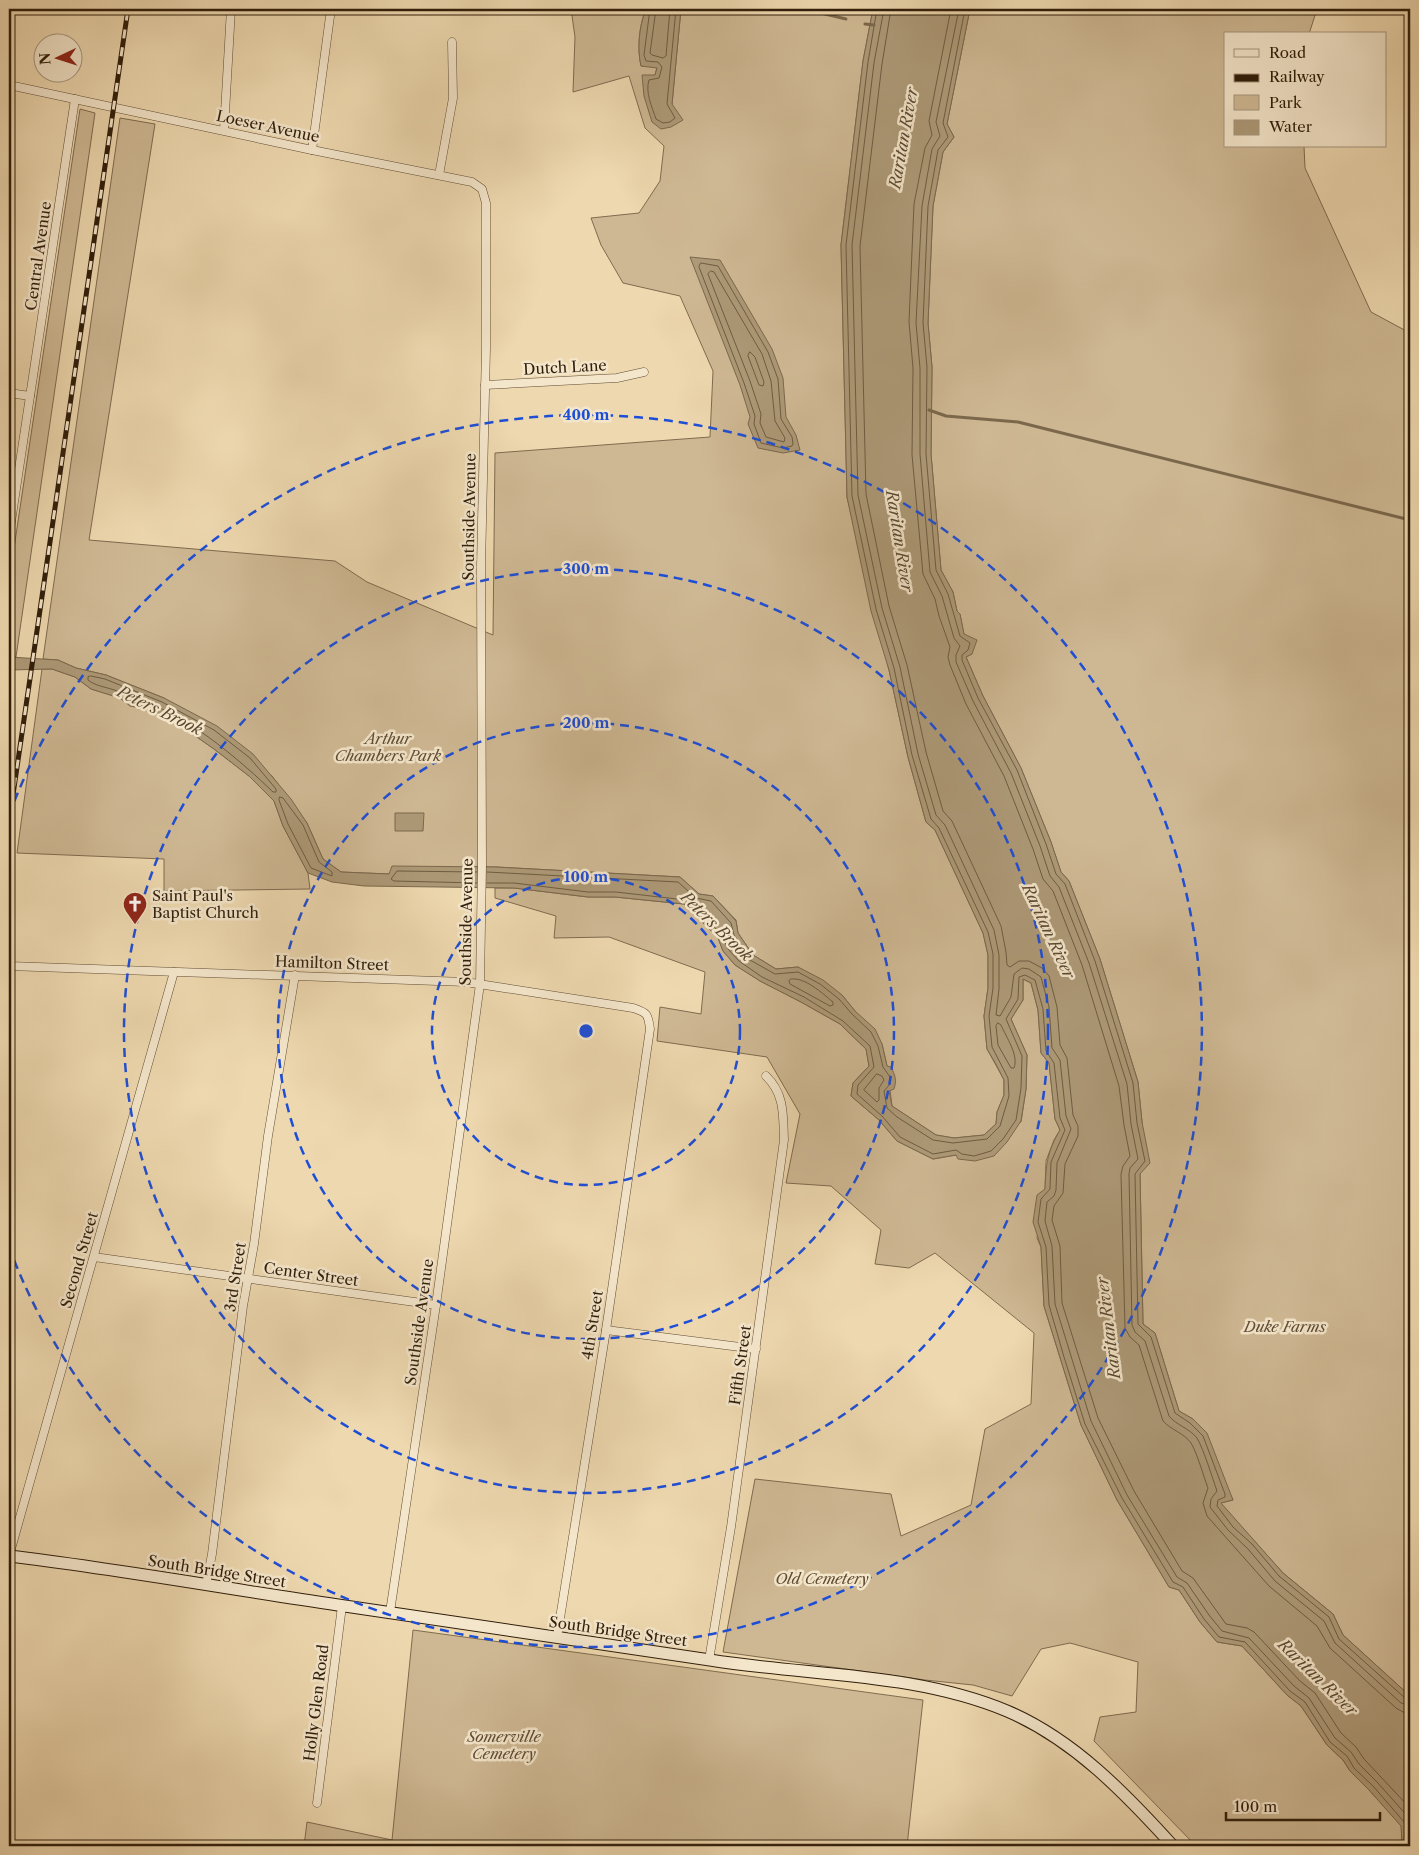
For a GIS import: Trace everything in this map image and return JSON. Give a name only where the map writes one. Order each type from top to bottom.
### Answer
[{"type":"street","points":[[224,130],[232,9]]},
{"type":"street","points":[[312,150],[330,9]]},
{"type":"street","points":[[438,175],[452,98],[452,42]]},
{"type":"street","name":"Loeser Avenue","points":[[9,85],[472,182],[482,189],[486,203],[486,227]]},
{"type":"street","name":"Central Avenue","points":[[9,535],[75,99]]},
{"type":"street","name":"Southside Avenue","points":[[390,1612],[436,1305],[480,984],[482,892],[481,575],[486,227]]},
{"type":"street","name":"Dutch Lane","points":[[485,384],[617,378],[644,372]]},
{"type":"street","points":[[9,394],[30,396]]},
{"type":"street","name":"Hamilton Street","points":[[9,966],[466,982],[633,1008],[645,1013],[649,1018]]},
{"type":"street","name":"Second Street","points":[[9,1556],[174,972]]},
{"type":"street","name":"3rd Street","points":[[206,1585],[212,1554],[268,1136],[295,975]]},
{"type":"street","name":"4th Street","points":[[557,1637],[606,1330],[650,1029],[649,1018]]},
{"type":"street","name":"Fifth Street","points":[[709,1660],[731,1527],[784,1140],[782,1101],[773,1083],[766,1076]]},
{"type":"street","name":"Center Street","points":[[94,1257],[436,1305]]},
{"type":"street","points":[[606,1330],[756,1349]]},
{"type":"street","name":"South Bridge Street","points":[[9,1556],[709,1660],[908,1684],[944,1692],[1007,1711],[1054,1736],[1095,1768],[1173,1846]]},
{"type":"street","name":"Holly Glen Road","points":[[317,1803],[342,1606]]},
{"type":"green space","name":"Arthur Chambers Park","points":[[571,9],[646,9],[639,37],[641,66],[657,67],[655,75],[672,104],[681,9],[873,9],[863,61],[841,245],[847,497],[908,757],[926,822],[935,830],[983,933],[988,955],[988,988],[984,1016],[987,1049],[1004,1080],[1004,1095],[997,1112],[996,1124],[984,1135],[954,1138],[936,1135],[892,1106],[882,1044],[842,995],[798,967],[776,969],[753,955],[738,933],[736,920],[713,896],[699,894],[680,877],[496,867],[470,867],[389,874],[341,872],[323,859],[307,823],[272,776],[164,698],[106,675],[76,668],[58,660],[43,659],[120,118],[155,124],[89,540],[335,561],[367,582],[493,635],[495,453],[710,437],[713,371],[680,296],[623,283],[601,245],[591,218],[639,213],[660,181],[664,146],[645,128],[629,76],[573,92],[575,37]]},
{"type":"green space","name":"Duke Farms","points":[[970,9],[1317,9],[1310,32],[1224,32],[1224,148],[1304,148],[1305,168],[1371,312],[1410,333],[1410,1696],[1343,1635],[1333,1614],[1283,1573],[1220,1503],[1233,1500],[1193,1419],[1179,1411],[1155,1333],[1143,1324],[1140,1174],[1142,1122],[1138,1082],[1100,959],[1069,881],[1061,872],[1021,768],[983,696],[966,657],[972,654],[964,635],[953,592],[941,570],[931,454],[932,367],[928,323],[933,206],[943,152],[954,137],[947,124]]},
{"type":"green space","points":[[80,109],[95,113],[16,657],[9,657],[9,550],[14,548]]},
{"type":"green space","points":[[42,669],[52,669],[75,677],[91,689],[120,698],[131,706],[152,710],[174,721],[249,776],[274,801],[283,826],[308,873],[310,889],[164,891],[164,859],[17,853]]},
{"type":"green space","name":"Old Cemetery","points":[[495,888],[514,888],[588,897],[615,897],[684,904],[718,938],[723,951],[735,965],[760,981],[840,1024],[866,1049],[869,1066],[853,1083],[851,1096],[879,1120],[897,1141],[933,1159],[956,1155],[1021,1122],[1026,1089],[1027,1055],[1011,1019],[1023,1000],[1023,979],[1031,983],[1038,1010],[1041,1053],[1049,1063],[1055,1119],[1060,1130],[1046,1161],[1045,1189],[1037,1238],[1041,1247],[1044,1306],[1081,1425],[1117,1500],[1169,1587],[1179,1590],[1200,1622],[1217,1642],[1242,1646],[1287,1695],[1301,1706],[1327,1745],[1343,1760],[1350,1771],[1402,1826],[1402,1843],[1394,1846],[1196,1846],[1094,1741],[1100,1717],[1136,1712],[1138,1662],[1070,1643],[1041,1649],[1012,1696],[973,1685],[723,1652],[755,1479],[891,1494],[901,1536],[971,1505],[985,1429],[1031,1404],[1034,1333],[935,1253],[909,1268],[875,1264],[881,1230],[831,1186],[786,1183],[800,1114],[767,1057],[657,1041],[660,1007],[701,1014],[705,972],[609,937],[554,938],[556,916],[495,898]]},
{"type":"green space","name":"Somerville Cemetery","points":[[413,1630],[923,1700],[907,1846],[304,1846],[307,1822],[392,1840]]},
{"type":"water","points":[[646,9],[681,9],[672,104],[683,120],[671,127],[661,129],[652,122],[644,96],[642,75],[655,75],[657,68],[641,66],[639,38]]},
{"type":"water","points":[[873,9],[970,9],[947,124],[954,137],[943,152],[933,206],[928,323],[932,367],[931,454],[941,570],[953,592],[964,634],[977,640],[972,654],[966,657],[983,696],[1021,768],[1061,872],[1069,881],[1100,959],[1138,1082],[1142,1122],[1150,1163],[1140,1174],[1143,1324],[1155,1333],[1179,1411],[1193,1419],[1207,1433],[1233,1500],[1221,1503],[1283,1573],[1333,1614],[1343,1635],[1410,1696],[1410,1846],[1407,1841],[1402,1843],[1401,1826],[1350,1771],[1343,1760],[1327,1745],[1301,1706],[1287,1695],[1242,1646],[1217,1642],[1200,1622],[1179,1590],[1169,1587],[1117,1500],[1081,1425],[1044,1306],[1041,1247],[1033,1222],[1037,1195],[1045,1189],[1048,1158],[1060,1130],[1055,1119],[1049,1063],[1041,1053],[1038,1010],[1031,983],[1023,979],[1023,1000],[1011,1019],[1027,1055],[1026,1089],[1021,1121],[1007,1142],[994,1156],[975,1161],[958,1159],[956,1155],[933,1159],[897,1141],[879,1120],[851,1096],[853,1083],[869,1066],[866,1049],[840,1024],[760,981],[735,965],[723,951],[718,938],[684,904],[615,897],[588,897],[514,888],[364,886],[332,882],[308,873],[283,826],[274,801],[249,776],[174,721],[152,710],[130,706],[120,698],[91,689],[75,677],[52,669],[9,670],[9,657],[58,660],[76,668],[106,675],[164,698],[217,726],[253,754],[291,799],[307,823],[323,859],[341,872],[389,874],[392,866],[496,867],[680,877],[699,894],[713,896],[736,921],[738,933],[753,955],[776,969],[798,967],[823,980],[842,995],[855,1011],[875,1029],[882,1044],[887,1066],[891,1067],[894,1073],[894,1089],[889,1091],[892,1106],[936,1135],[954,1138],[984,1135],[996,1124],[997,1112],[1004,1095],[1004,1080],[987,1049],[984,1016],[988,988],[988,955],[983,933],[935,830],[926,822],[908,757],[889,670],[871,611],[847,497],[841,245],[863,61]]},
{"type":"water","points":[[690,257],[720,260],[772,349],[783,378],[786,417],[796,435],[800,450],[783,453],[758,448],[748,424],[750,417],[740,385]]},
{"type":"water","points":[[395,813],[424,813],[423,831],[395,831]]},
{"type":"waterway","points":[[804,9],[846,19]]},
{"type":"waterway","points":[[865,24],[874,25]]},
{"type":"waterway","points":[[929,410],[946,416],[1018,422],[1410,520]]},
{"type":"railway","points":[[9,822],[128,9]]},
{"type":"place","name":"Saint Paul's Baptist Church","points":[[135,925]]},
{"type":"water label","name":"Raritan River","points":[[903,138]]},
{"type":"water label","name":"Raritan River","points":[[900,541]]},
{"type":"water label","name":"Peters Brook","points":[[160,710]]},
{"type":"water label","name":"Peters Brook","points":[[717,926]]},
{"type":"water label","name":"Raritan River","points":[[1049,931]]},
{"type":"water label","name":"Raritan River","points":[[1108,1328]]},
{"type":"water label","name":"Raritan River","points":[[1318,1677]]}]
